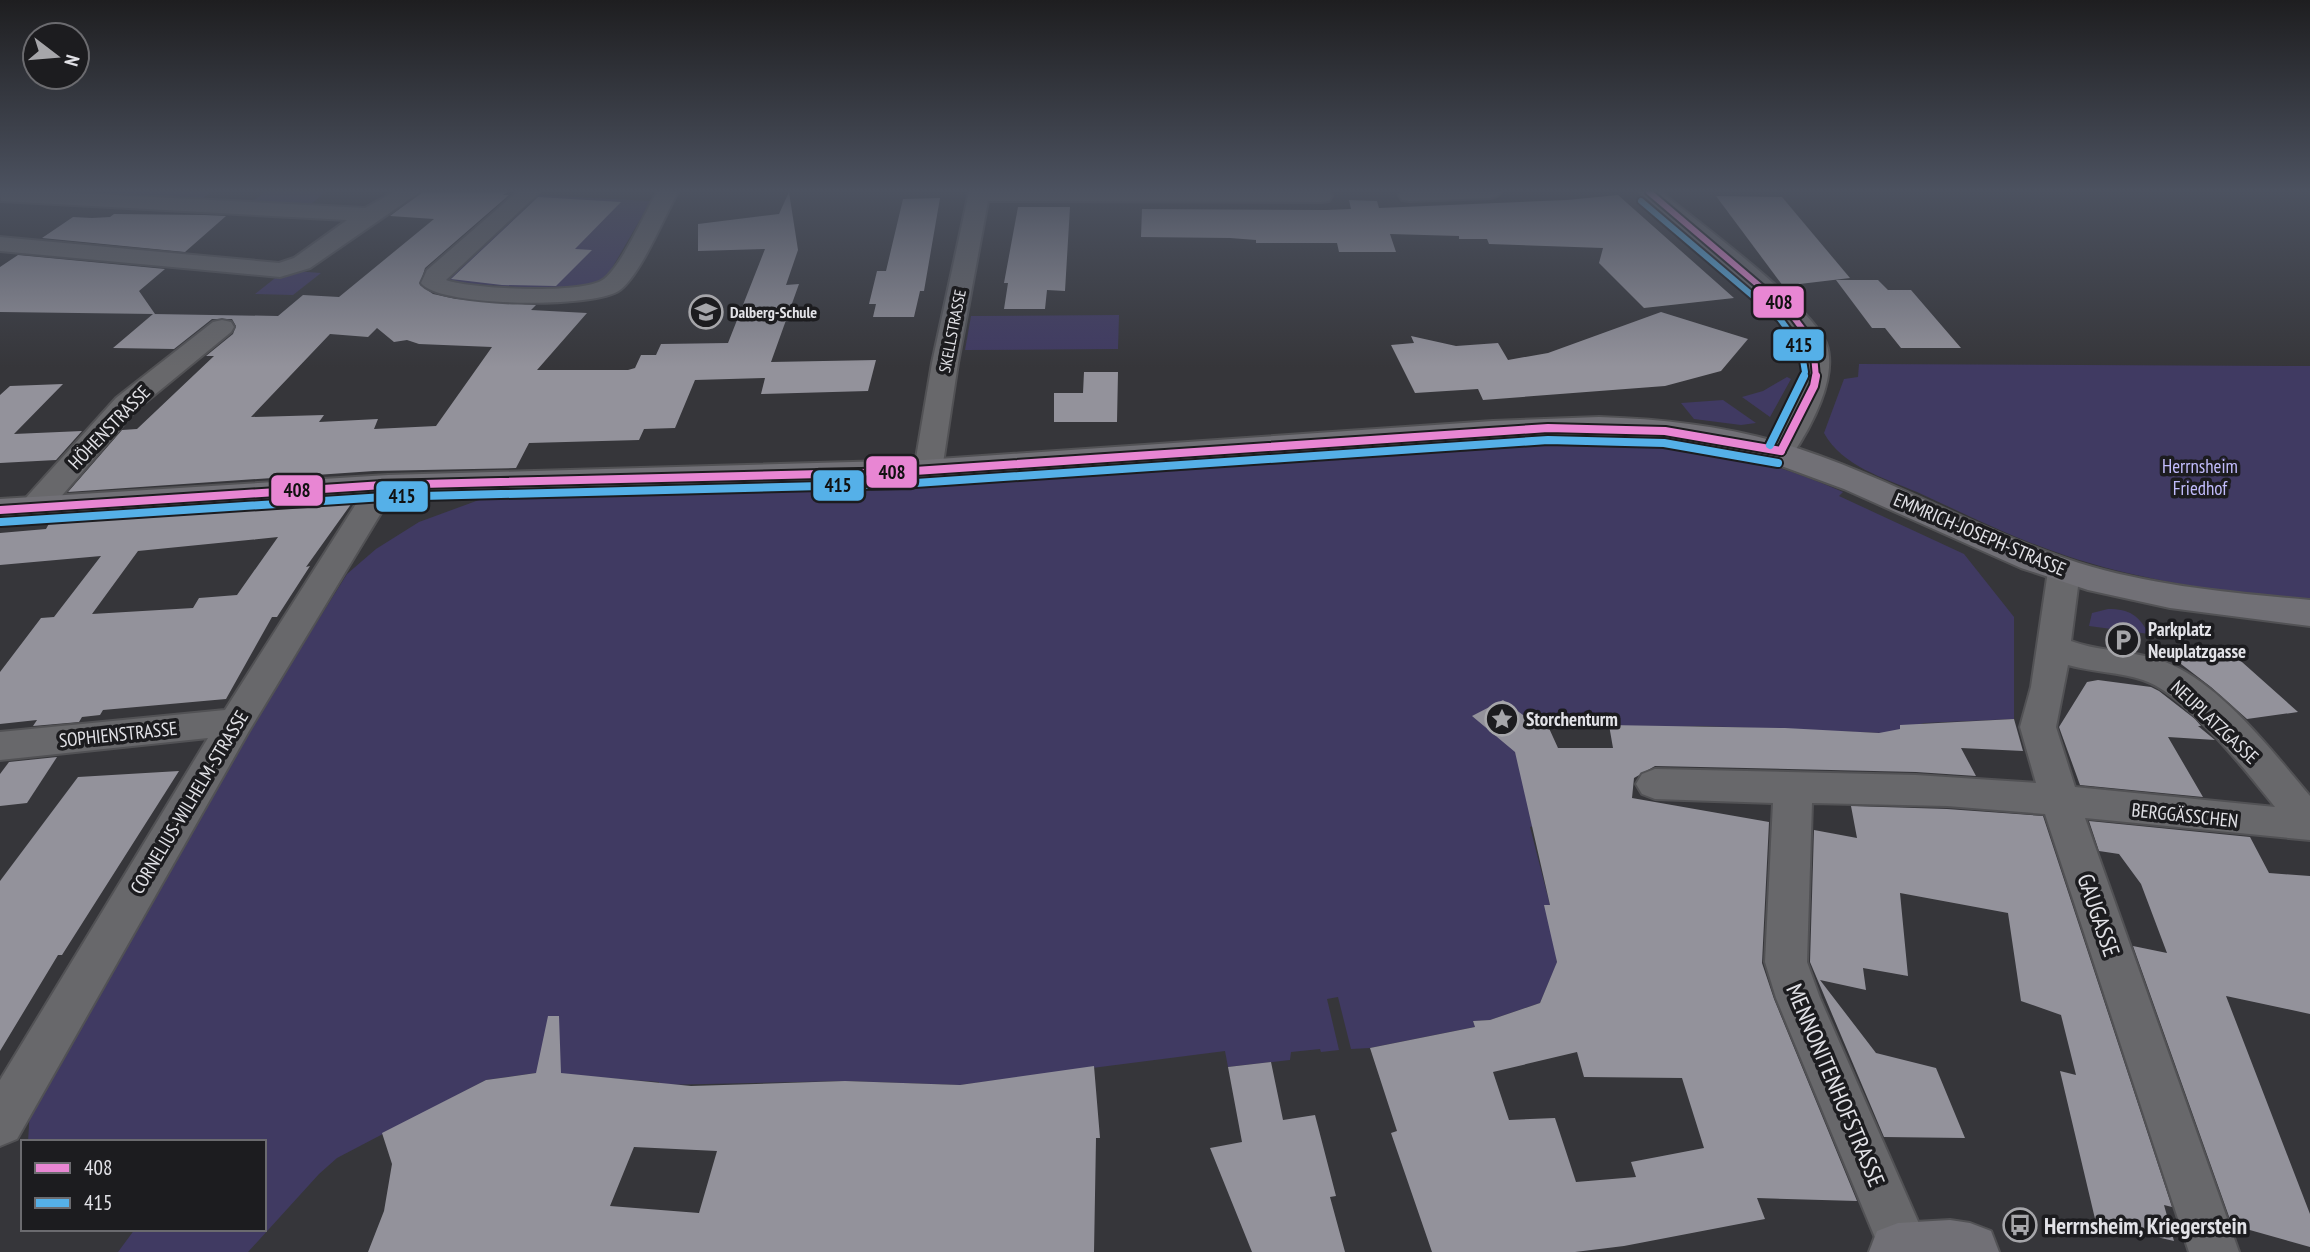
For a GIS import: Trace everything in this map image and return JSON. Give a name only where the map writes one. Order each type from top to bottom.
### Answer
[{"type":"main road","points":[[0,510],[383,485],[928,470],[1495,431],[1597,427],[1688,432],[1781,451]]},
{"type":"main road","name":"EMMRICH-JOSEPH-STRASSE","points":[[1781,451],[1845,475],[2003,547],[2064,571],[2114,585],[2187,600],[2310,613]]},
{"type":"main road","points":[[1902,1251],[1950,1249],[1970,1252]]},
{"type":"street","points":[[67,250],[272,270],[302,263],[320,250]]},
{"type":"street","points":[[463,250],[435,275],[435,286],[572,297],[597,293],[616,281],[634,250]]},
{"type":"street","name":"SKELLSTRASSE","points":[[928,470],[967,250]]},
{"type":"street","points":[[1717,250],[1788,312],[1813,343],[1817,373],[1814,386],[1781,451]]},
{"type":"street","name":"HÖHENSTRASSE","points":[[34,509],[126,404],[222,327]]},
{"type":"street","name":"CORNELIUS-WILHELM-STRASSE","points":[[0,1123],[236,722],[383,485]]},
{"type":"street","name":"GAUGASSE","points":[[2064,571],[2054,648],[2038,727],[2060,801],[2214,1252]]},
{"type":"street","name":"NEUPLATZGASSE","points":[[2054,648],[2089,659],[2143,668],[2169,678],[2246,749],[2284,790],[2310,825]]},
{"type":"street","name":"SOPHIENSTRASSE","points":[[0,746],[236,722]]},
{"type":"street","points":[[1655,784],[1793,789],[1871,788],[2060,801]]},
{"type":"street","name":"MENNONITENHOFSTRASSE","points":[[1793,789],[1786,962],[1798,998],[1902,1251]]},
{"type":"street","name":"BERGGÄSSCHEN","points":[[2060,801],[2310,825]]},
{"type":"green space","points":[[476,250],[622,250],[605,280],[573,291],[459,283],[447,278]]},
{"type":"green space","points":[[295,271],[321,273],[293,295],[255,294],[279,275]]},
{"type":"green space","points":[[1119,315],[1118,349],[965,350],[971,316]]},
{"type":"green space","name":"Herrnsheim Friedhof","points":[[1859,364],[2310,366],[2310,601],[2186,585],[2094,564],[2026,541],[1865,470],[1841,454],[1824,433],[1844,379],[1858,377]]},
{"type":"green space","points":[[1787,377],[1791,379],[1770,417],[1742,397],[1763,391]]},
{"type":"green space","points":[[1723,400],[1756,423],[1741,425],[1694,419],[1681,403]]},
{"type":"green space","points":[[1612,440],[1702,449],[1758,462],[1814,480],[1843,492],[1839,496],[1964,554],[2014,617],[2014,719],[1924,723],[1905,728],[1908,734],[1701,726],[1610,729],[1548,726],[1541,722],[1515,749],[1533,826],[1530,827],[1550,905],[1557,963],[1540,1003],[1490,1020],[1473,1021],[1475,1027],[1370,1048],[1351,1049],[1338,997],[1327,999],[1339,1050],[1291,1052],[1290,1060],[1228,1067],[1225,1051],[960,1085],[845,1081],[659,1085],[659,1082],[536,1073],[486,1080],[337,1158],[248,1252],[118,1252],[134,1231],[266,1231],[266,1140],[28,1140],[30,1109],[252,726],[347,574],[376,549],[419,522],[498,493],[894,482],[1302,454]]},
{"type":"green space","points":[[2108,609],[2133,614],[2149,634],[2089,626],[2092,613]]},
{"type":"building","points":[[396,250],[445,250],[425,268],[420,285],[433,294],[456,299],[536,305],[531,310],[587,313],[537,370],[628,370],[635,368],[641,355],[656,355],[661,344],[728,343],[764,250],[798,250],[786,285],[799,284],[771,362],[876,360],[868,391],[761,394],[765,378],[695,380],[675,428],[644,429],[639,440],[529,443],[516,468],[374,471],[68,492],[122,430],[137,429],[214,356],[206,356],[233,334],[236,326],[232,319],[212,319],[174,349],[113,348],[153,314],[278,316],[303,295],[339,297]],"holes":[[[377,328],[394,342],[407,340],[419,344],[492,347],[436,426],[374,429],[378,419],[319,422],[324,415],[251,417],[330,334],[368,337]]]},
{"type":"building","points":[[481,250],[592,250],[556,286],[502,285],[451,279]]},
{"type":"building","points":[[891,250],[931,250],[924,291],[920,291],[914,317],[873,317],[876,304],[869,304],[877,271],[886,271]]},
{"type":"building","points":[[1010,250],[1067,250],[1065,291],[1047,290],[1045,309],[1004,309],[1008,283],[1004,283]]},
{"type":"building","points":[[1339,250],[1396,252],[1339,252]]},
{"type":"building","points":[[1602,250],[1680,250],[1734,298],[1644,308],[1599,263]]},
{"type":"building","points":[[1757,250],[1827,250],[1850,278],[1783,286]]},
{"type":"building","points":[[18,255],[165,269],[139,291],[155,314],[0,312],[0,267]]},
{"type":"building","points":[[1836,280],[1878,280],[1888,290],[1911,290],[1961,348],[1901,348],[1885,328],[1872,328]]},
{"type":"building","points":[[1661,312],[1748,339],[1721,371],[1665,386],[1483,400],[1478,389],[1415,393],[1391,345],[1414,343],[1411,336],[1456,346],[1498,343],[1508,360],[1548,353]]},
{"type":"building","points":[[1084,372],[1118,372],[1117,422],[1054,422],[1054,393],[1083,393]]},
{"type":"building","points":[[63,384],[14,434],[82,431],[56,460],[0,463],[0,395],[10,386]]},
{"type":"building","points":[[354,500],[306,567],[310,566],[277,617],[272,617],[226,699],[103,710],[100,715],[82,717],[79,722],[33,726],[37,720],[0,724],[0,672],[41,618],[54,617],[101,556],[0,565],[0,533],[46,529],[51,520]],"holes":[[[278,537],[237,595],[199,598],[193,608],[92,614],[138,551]]]},
{"type":"building","points":[[2224,646],[2298,712],[2247,719],[2168,654]]},
{"type":"building","points":[[2098,680],[2151,687],[2159,691],[2195,719],[2201,726],[2198,726],[2215,740],[2168,737],[2203,797],[2080,785],[2059,727],[2087,682]]},
{"type":"building","points":[[1503,700],[1523,715],[1536,716],[1548,726],[1558,748],[1613,748],[1609,725],[1785,728],[1879,733],[1900,729],[1900,725],[2014,719],[2023,751],[1961,748],[1976,776],[1916,772],[1655,766],[1634,778],[1632,798],[1769,822],[1762,963],[1774,999],[1857,1201],[1757,1198],[1765,1219],[1624,1246],[1575,1252],[1432,1252],[1391,1133],[1397,1131],[1370,1048],[1475,1027],[1473,1021],[1490,1020],[1540,1003],[1557,962],[1544,905],[1550,905],[1515,752],[1472,716]],"holes":[[[1577,1052],[1584,1077],[1682,1078],[1704,1148],[1631,1162],[1636,1177],[1576,1182],[1555,1118],[1509,1120],[1493,1072]]]},
{"type":"building","points":[[57,757],[27,803],[0,806],[0,774],[9,762]]},
{"type":"building","points":[[179,771],[62,955],[58,955],[0,1051],[0,881],[78,777]]},
{"type":"building","points":[[1851,806],[2043,816],[2172,1207],[2164,1205],[2174,1241],[2096,1223],[2060,1071],[2076,1075],[2061,1015],[2021,1001],[2008,913],[1900,893],[1908,976],[1863,968],[1866,990],[1820,980],[1876,1053],[1936,1068],[1965,1138],[1884,1137],[1810,962],[1814,830],[1857,838]]},
{"type":"building","points":[[2089,821],[2250,837],[2269,873],[2310,876],[2310,1014],[2226,996],[2310,1214],[2310,1247],[2232,1225],[2133,946],[2167,953],[2141,884],[2119,854],[2099,851]]},
{"type":"building","points":[[548,1016],[559,1016],[561,1073],[691,1086],[845,1081],[960,1085],[1094,1066],[1100,1138],[1096,1138],[1094,1252],[368,1252],[384,1211],[392,1164],[382,1133],[486,1080],[536,1073]],"holes":[[[634,1147],[717,1151],[699,1213],[610,1206]]]},
{"type":"building","points":[[1271,1062],[1283,1120],[1315,1115],[1336,1196],[1330,1197],[1345,1252],[1252,1252],[1210,1148],[1242,1142],[1228,1067]]},
{"type":"transit line","name":"415","points":[[1699,250],[1780,319],[1801,348],[1805,372],[1802,382],[1770,445]]},
{"type":"transit line","name":"408","points":[[1718,250],[1789,311],[1813,343],[1817,373],[1814,386],[1781,451]]},
{"type":"transit line","name":"408","points":[[0,510],[383,485],[900,472],[1548,428],[1665,431],[1781,451]]},
{"type":"transit line","name":"415","points":[[1,522],[384,497],[901,484],[1548,440],[1664,443],[1778,463]]},
{"type":"place","name":"Dalberg-Schule","points":[[706,312]]},
{"type":"place","name":"Parkplatz Neuplatzgasse","points":[[2123,640]]},
{"type":"place","name":"Storchenturm","points":[[1502,719]]},
{"type":"place","name":"Herrnsheim, Kriegerstein","points":[[2020,1225]]}]
